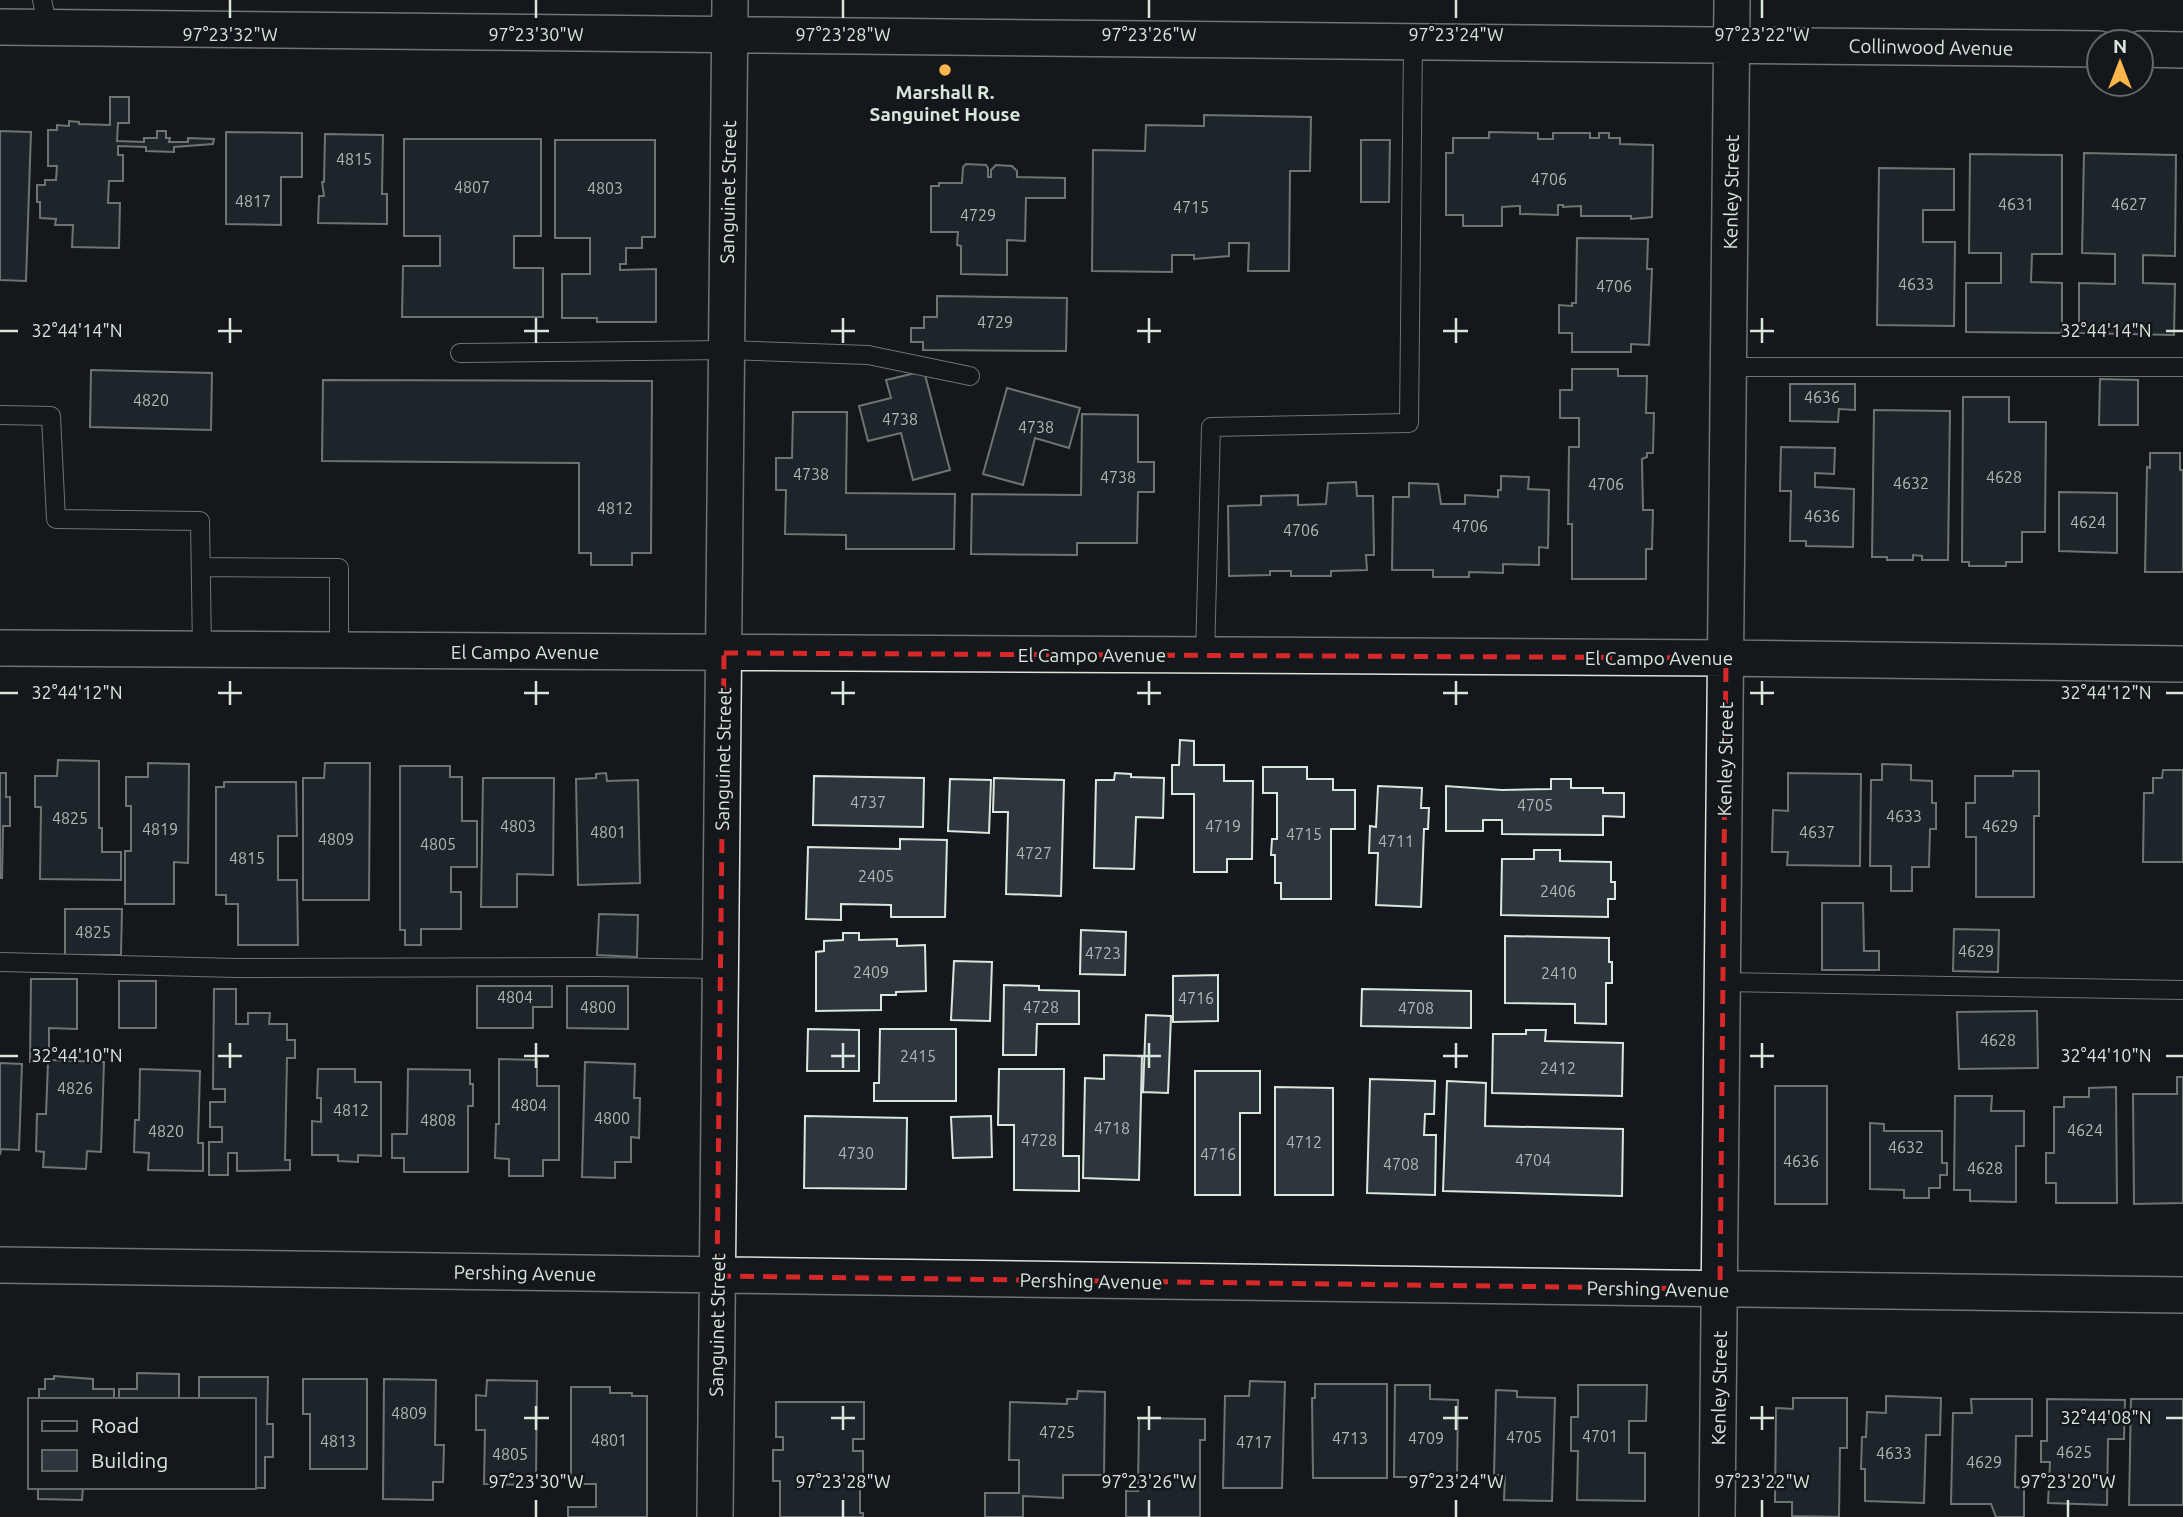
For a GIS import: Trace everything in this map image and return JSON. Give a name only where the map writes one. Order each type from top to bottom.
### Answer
[{"type":"street","name":"Sanguinet Street","points":[[715,1517],[730,0]]},
{"type":"street","name":"Kenley Street","points":[[1717,1517],[1732,0]]},
{"type":"street","name":"Collinwood Avenue","points":[[0,27],[45,14],[730,35],[2085,49]]},
{"type":"street","points":[[2155,49],[2183,50]]},
{"type":"street","name":"El Campo Avenue","points":[[0,648],[1726,658],[2183,664]]},
{"type":"street","name":"Pershing Avenue","points":[[0,1265],[2183,1295]]},
{"type":"lane","points":[[1205,656],[1211,427],[1409,423],[1413,42]]},
{"type":"lane","points":[[460,353],[726,350],[868,355],[970,376]]},
{"type":"lane","points":[[1729,367],[2183,367]]},
{"type":"lane","points":[[0,415],[51,416],[56,519],[200,521],[202,649]]},
{"type":"lane","points":[[201,567],[339,568],[339,650]]},
{"type":"lane","points":[[0,962],[236,968],[720,969]]},
{"type":"lane","points":[[1723,982],[2183,990]]},
{"type":"highlighted area","points":[[724,653],[1726,658],[1720,1289],[717,1276]]},
{"type":"building","points":[[110,97],[129,97],[129,123],[118,123],[117,141],[144,142],[144,138],[157,138],[157,131],[166,131],[169,142],[188,142],[188,138],[214,139],[213,144],[174,147],[174,152],[118,146],[118,155],[123,155],[123,181],[109,181],[108,203],[120,203],[119,248],[72,247],[73,225],[55,225],[56,219],[40,218],[37,185],[45,185],[45,180],[56,180],[57,166],[48,166],[48,130],[57,130],[57,125],[69,126],[69,121],[110,125]]},
{"type":"building","points":[[1204,115],[1311,117],[1310,171],[1290,171],[1289,271],[1248,271],[1249,243],[1229,243],[1229,256],[1194,259],[1194,255],[1172,255],[1172,272],[1092,271],[1093,150],[1145,151],[1146,125],[1204,126]]},
{"type":"building","points":[[0,131],[31,132],[26,281],[0,280]]},
{"type":"building","points":[[226,132],[302,133],[302,177],[281,177],[281,225],[226,224]]},
{"type":"building","points":[[1489,132],[1538,133],[1538,139],[1553,139],[1553,133],[1590,133],[1590,138],[1599,138],[1599,133],[1609,133],[1609,138],[1620,138],[1620,144],[1653,145],[1652,217],[1631,219],[1631,216],[1581,216],[1581,206],[1563,205],[1558,205],[1558,215],[1520,214],[1520,206],[1517,206],[1502,207],[1502,226],[1463,226],[1463,215],[1446,215],[1446,153],[1453,153],[1453,138],[1489,138]]},
{"type":"building","points":[[325,134],[383,135],[382,194],[387,194],[387,224],[318,223],[319,196],[324,196],[322,182]]},
{"type":"building","points":[[404,139],[541,139],[541,236],[514,236],[514,268],[543,268],[543,317],[402,317],[403,266],[440,266],[440,236],[404,236]]},
{"type":"building","points":[[555,140],[655,140],[655,237],[642,237],[642,248],[626,248],[626,264],[620,264],[620,270],[656,269],[656,322],[597,322],[597,318],[562,318],[562,274],[590,274],[590,238],[555,238]]},
{"type":"building","points":[[1361,140],[1390,140],[1389,202],[1361,202]]},
{"type":"building","points":[[2084,153],[2176,155],[2175,256],[2143,255],[2143,283],[2175,284],[2174,335],[2079,333],[2079,283],[2115,284],[2115,254],[2082,253]]},
{"type":"building","points":[[1970,154],[2062,155],[2062,254],[2032,254],[2031,282],[2062,283],[2062,333],[1966,332],[1966,283],[2001,283],[2001,253],[1969,253]]},
{"type":"building","points":[[966,164],[986,165],[988,177],[991,177],[991,170],[996,165],[1012,166],[1017,171],[1017,177],[1065,178],[1065,198],[1026,198],[1025,241],[1007,240],[1007,275],[961,274],[958,232],[931,232],[931,186],[939,186],[939,183],[962,183],[963,167]]},
{"type":"building","points":[[1879,168],[1954,169],[1954,210],[1923,210],[1923,242],[1955,242],[1954,326],[1877,325]]},
{"type":"building","points":[[1577,238],[1648,239],[1647,269],[1652,269],[1649,345],[1631,344],[1631,352],[1572,352],[1572,333],[1559,333],[1559,305],[1572,306],[1572,303],[1576,303]]},
{"type":"building","points":[[937,296],[1067,298],[1066,351],[923,350],[923,342],[911,342],[911,328],[924,328],[924,317],[937,317]]},
{"type":"building","points":[[1572,369],[1618,369],[1618,376],[1647,376],[1646,413],[1654,413],[1653,453],[1647,453],[1647,457],[1642,459],[1643,510],[1653,510],[1652,549],[1646,549],[1646,579],[1572,579],[1572,524],[1568,524],[1569,447],[1579,447],[1579,418],[1560,418],[1560,390],[1572,390]]},
{"type":"building","points":[[91,370],[212,373],[211,430],[90,427]]},
{"type":"building","points":[[924,371],[950,470],[913,480],[901,433],[868,441],[859,406],[891,398],[886,380]]},
{"type":"building","points":[[2100,379],[2138,380],[2138,425],[2099,425]]},
{"type":"building","points":[[323,380],[652,381],[651,553],[632,553],[632,565],[591,565],[591,553],[579,553],[579,463],[322,461]]},
{"type":"building","points":[[1790,384],[1855,384],[1855,410],[1839,409],[1838,422],[1790,421]]},
{"type":"building","points":[[1007,388],[1080,408],[1069,448],[1035,438],[1023,485],[983,474]]},
{"type":"building","points":[[1963,397],[2009,397],[2009,422],[2046,422],[2045,532],[2022,532],[2022,562],[2006,562],[2006,566],[1969,566],[1969,562],[1962,562]]},
{"type":"building","points":[[1874,410],[1950,411],[1948,560],[1922,560],[1922,556],[1913,555],[1913,560],[1872,557]]},
{"type":"building","points":[[793,412],[847,412],[846,493],[955,494],[954,549],[846,549],[846,535],[785,534],[786,490],[776,490],[776,458],[792,458]]},
{"type":"building","points":[[1082,414],[1138,415],[1138,462],[1154,462],[1154,492],[1138,492],[1137,543],[1077,543],[1077,555],[971,554],[972,494],[1081,495]]},
{"type":"building","points":[[1781,447],[1835,448],[1834,474],[1815,473],[1815,487],[1854,489],[1853,547],[1806,546],[1806,541],[1790,541],[1791,491],[1780,491]]},
{"type":"building","points":[[2150,453],[2180,453],[2180,470],[2183,470],[2183,572],[2145,572],[2147,467],[2150,468]]},
{"type":"building","points":[[1501,476],[1529,477],[1528,489],[1549,490],[1548,548],[1539,547],[1539,565],[1503,564],[1503,573],[1469,572],[1469,577],[1433,577],[1433,570],[1392,570],[1393,497],[1409,497],[1409,483],[1438,484],[1441,504],[1465,504],[1465,495],[1498,497]]},
{"type":"building","points":[[1356,482],[1357,496],[1373,496],[1374,555],[1366,555],[1367,570],[1331,571],[1331,576],[1291,576],[1291,571],[1270,571],[1270,575],[1229,576],[1228,506],[1261,505],[1261,496],[1298,495],[1298,505],[1326,504],[1328,483]]},
{"type":"building","points":[[2059,492],[2117,493],[2117,553],[2059,551]]},
{"type":"building","points":[[1180,740],[1194,741],[1194,765],[1224,765],[1224,781],[1253,781],[1252,859],[1227,859],[1227,872],[1194,872],[1194,794],[1172,794],[1172,765],[1179,765]]},
{"type":"building","points":[[58,760],[99,761],[99,828],[102,828],[102,852],[121,852],[121,880],[40,879],[41,807],[35,807],[35,776],[57,776]]},
{"type":"building","points":[[148,763],[189,764],[188,863],[174,862],[174,904],[125,904],[125,851],[131,851],[131,806],[126,806],[126,777],[148,777]]},
{"type":"building","points":[[325,763],[370,763],[369,900],[303,900],[303,778],[324,778]]},
{"type":"building","points":[[1882,764],[1911,765],[1911,780],[1932,781],[1932,803],[1936,803],[1936,829],[1930,829],[1929,867],[1912,867],[1912,891],[1891,891],[1891,866],[1870,866],[1871,780],[1882,780]]},
{"type":"building","points":[[400,766],[450,766],[450,777],[462,777],[462,821],[477,821],[477,867],[451,867],[451,892],[461,892],[461,929],[421,929],[421,945],[405,945],[405,930],[400,930]]},
{"type":"building","points":[[1263,767],[1307,767],[1307,779],[1333,779],[1333,790],[1355,790],[1355,829],[1331,829],[1331,899],[1281,899],[1281,883],[1275,883],[1275,855],[1271,855],[1272,839],[1277,839],[1277,793],[1263,793]]},
{"type":"building","points":[[2163,770],[2183,770],[2183,862],[2143,862],[2144,793],[2153,793],[2153,778],[2162,778]]},
{"type":"building","points":[[2013,771],[2039,771],[2039,816],[2034,816],[2034,897],[1976,897],[1976,837],[1966,837],[1966,803],[1975,803],[1975,776],[2013,776]]},
{"type":"building","points":[[0,773],[6,773],[6,797],[10,797],[10,826],[3,826],[2,878],[0,878]]},
{"type":"building","points":[[606,773],[607,781],[638,780],[640,883],[578,885],[576,779],[596,778],[596,774]]},
{"type":"building","points":[[1115,773],[1131,774],[1131,777],[1164,778],[1163,818],[1136,817],[1134,869],[1094,868],[1096,780],[1114,780]]},
{"type":"building","points":[[1788,773],[1861,774],[1860,866],[1787,865],[1788,852],[1772,852],[1773,810],[1788,811]]},
{"type":"building","points":[[814,776],[924,778],[923,827],[813,825]]},
{"type":"building","points":[[483,778],[554,778],[553,875],[517,874],[517,907],[481,907]]},
{"type":"building","points":[[994,778],[1064,780],[1061,896],[1006,894],[1008,812],[993,812]]},
{"type":"building","points":[[950,779],[991,780],[989,833],[948,831]]},
{"type":"building","points":[[1551,779],[1571,779],[1571,788],[1603,788],[1603,793],[1624,793],[1624,817],[1603,816],[1603,835],[1502,834],[1502,820],[1483,820],[1483,831],[1446,831],[1446,786],[1502,790],[1551,789]]},
{"type":"building","points":[[224,782],[296,782],[297,836],[278,836],[278,880],[297,880],[298,945],[238,945],[238,904],[226,904],[226,895],[216,895],[216,787],[224,787]]},
{"type":"building","points":[[1378,786],[1422,788],[1421,808],[1429,808],[1428,829],[1424,829],[1421,907],[1376,905],[1378,853],[1369,853],[1370,826],[1376,827]]},
{"type":"building","points":[[900,839],[947,840],[945,917],[891,917],[891,905],[841,904],[841,920],[806,919],[808,847],[900,849]]},
{"type":"building","points":[[1534,850],[1560,850],[1560,861],[1611,862],[1611,882],[1615,882],[1615,899],[1608,899],[1608,917],[1501,915],[1502,859],[1534,859]]},
{"type":"building","points":[[1822,903],[1863,903],[1864,951],[1879,951],[1879,970],[1822,970]]},
{"type":"building","points":[[65,909],[122,909],[121,955],[65,955]]},
{"type":"building","points":[[599,914],[638,915],[637,957],[597,955]]},
{"type":"building","points":[[1954,929],[1999,930],[1998,972],[1953,971]]},
{"type":"building","points":[[1081,930],[1126,932],[1125,975],[1080,974]]},
{"type":"building","points":[[843,933],[859,933],[859,940],[897,939],[897,946],[925,945],[926,991],[881,995],[881,1010],[816,1011],[816,952],[824,951],[824,941],[843,940]]},
{"type":"building","points":[[1505,936],[1609,938],[1612,983],[1606,983],[1606,1024],[1575,1023],[1575,1004],[1505,1003]]},
{"type":"building","points":[[954,961],[992,962],[990,1021],[951,1020]]},
{"type":"building","points":[[1218,975],[1218,1021],[1173,1022],[1173,976]]},
{"type":"building","points":[[31,979],[77,979],[77,1029],[49,1028],[49,1060],[104,1062],[101,1152],[87,1151],[86,1169],[43,1167],[44,1152],[36,1151],[37,1114],[46,1114],[48,1062],[30,1062]]},
{"type":"building","points":[[119,981],[156,981],[156,1028],[119,1028]]},
{"type":"building","points":[[1004,985],[1039,986],[1039,990],[1079,991],[1079,1024],[1037,1024],[1036,1055],[1003,1055]]},
{"type":"building","points":[[477,986],[552,986],[552,1007],[533,1007],[533,1028],[477,1028]]},
{"type":"building","points":[[567,986],[628,986],[628,1029],[567,1028]]},
{"type":"building","points":[[214,989],[236,989],[236,1024],[248,1024],[248,1013],[270,1013],[269,1024],[287,1024],[287,1040],[295,1040],[295,1058],[287,1058],[285,1160],[290,1160],[290,1170],[237,1171],[237,1153],[228,1153],[228,1175],[209,1175],[209,1142],[222,1142],[222,1127],[210,1127],[210,1102],[225,1102],[225,1089],[213,1089]]},
{"type":"building","points":[[1362,989],[1471,991],[1471,1028],[1361,1026]]},
{"type":"building","points":[[2037,1011],[2038,1068],[1959,1069],[1957,1012]]},
{"type":"building","points":[[1146,1015],[1171,1016],[1168,1093],[1143,1092]]},
{"type":"building","points":[[808,1029],[859,1030],[859,1071],[807,1071]]},
{"type":"building","points":[[880,1029],[956,1029],[956,1101],[874,1101],[874,1083],[879,1083]]},
{"type":"building","points":[[1526,1030],[1546,1030],[1545,1041],[1623,1043],[1622,1096],[1492,1093],[1493,1034],[1526,1034]]},
{"type":"building","points":[[1104,1055],[1142,1056],[1139,1180],[1083,1178],[1085,1078],[1104,1079]]},
{"type":"building","points":[[499,1059],[537,1060],[537,1086],[559,1086],[559,1160],[543,1160],[543,1176],[509,1176],[509,1159],[495,1158],[496,1124],[499,1124]]},
{"type":"building","points":[[585,1062],[635,1064],[634,1098],[640,1098],[639,1138],[631,1137],[631,1162],[615,1162],[615,1178],[582,1177]]},
{"type":"building","points":[[0,1063],[22,1064],[19,1150],[1,1149],[0,1155]]},
{"type":"building","points":[[140,1069],[200,1071],[198,1143],[203,1143],[203,1171],[148,1170],[149,1153],[134,1152],[135,1120],[139,1120]]},
{"type":"building","points":[[318,1069],[355,1069],[355,1082],[381,1082],[381,1156],[358,1155],[358,1162],[338,1161],[338,1155],[312,1155],[312,1121],[321,1122],[321,1098],[317,1098]]},
{"type":"building","points":[[408,1069],[470,1070],[473,1106],[468,1106],[468,1172],[404,1172],[404,1158],[392,1158],[392,1134],[407,1134]]},
{"type":"building","points":[[999,1069],[1064,1069],[1063,1156],[1079,1156],[1079,1191],[1014,1190],[1014,1125],[998,1125]]},
{"type":"building","points":[[1195,1071],[1260,1071],[1260,1113],[1240,1113],[1240,1195],[1195,1195]]},
{"type":"building","points":[[2177,1077],[2183,1077],[2183,1203],[2134,1204],[2133,1094],[2177,1094]]},
{"type":"building","points":[[1370,1079],[1435,1081],[1434,1114],[1425,1114],[1424,1135],[1436,1135],[1435,1195],[1367,1193]]},
{"type":"building","points":[[1447,1081],[1486,1083],[1485,1126],[1623,1129],[1622,1196],[1443,1191]]},
{"type":"building","points":[[1775,1086],[1827,1086],[1827,1204],[1775,1204]]},
{"type":"building","points":[[1275,1087],[1333,1088],[1333,1195],[1275,1195]]},
{"type":"building","points":[[2116,1087],[2117,1203],[2056,1203],[2056,1183],[2046,1183],[2046,1153],[2054,1153],[2054,1107],[2064,1107],[2064,1097],[2089,1097],[2089,1088]]},
{"type":"building","points":[[1955,1096],[1992,1096],[1991,1111],[2024,1111],[2024,1146],[2016,1146],[2016,1202],[1970,1201],[1970,1190],[1954,1190]]},
{"type":"building","points":[[805,1116],[907,1118],[906,1189],[804,1188]]},
{"type":"building","points":[[991,1116],[992,1157],[953,1158],[951,1117]]},
{"type":"building","points":[[1870,1123],[1884,1124],[1884,1131],[1942,1131],[1942,1163],[1947,1163],[1947,1175],[1940,1175],[1940,1188],[1929,1188],[1929,1198],[1904,1198],[1904,1190],[1870,1189]]},
{"type":"building","points":[[137,1373],[179,1374],[179,1398],[119,1398],[119,1389],[137,1389]]},
{"type":"building","points":[[54,1376],[93,1379],[93,1389],[114,1389],[114,1398],[39,1398],[39,1389],[45,1389],[45,1379],[54,1379]]},
{"type":"building","points":[[199,1377],[268,1377],[267,1424],[273,1424],[273,1457],[265,1457],[265,1488],[256,1488],[256,1398],[199,1398]]},
{"type":"building","points":[[303,1379],[367,1379],[367,1469],[310,1469],[310,1414],[303,1414]]},
{"type":"building","points":[[384,1379],[436,1380],[435,1445],[444,1445],[443,1482],[433,1482],[433,1500],[383,1499]]},
{"type":"building","points":[[487,1380],[537,1381],[536,1477],[528,1477],[528,1485],[484,1484],[485,1430],[476,1430],[476,1395],[486,1396]]},
{"type":"building","points":[[1250,1381],[1285,1382],[1282,1488],[1223,1488],[1225,1396],[1249,1396]]},
{"type":"building","points":[[1315,1384],[1387,1384],[1387,1478],[1313,1478],[1312,1398],[1315,1398]]},
{"type":"building","points":[[1395,1385],[1430,1385],[1430,1399],[1458,1400],[1457,1477],[1394,1477]]},
{"type":"building","points":[[1578,1385],[1647,1385],[1646,1421],[1629,1421],[1629,1453],[1645,1453],[1645,1501],[1577,1500],[1578,1451],[1571,1451],[1571,1417],[1578,1417]]},
{"type":"building","points":[[571,1387],[610,1387],[610,1393],[647,1396],[647,1517],[568,1517],[568,1507],[596,1507],[596,1484],[571,1484]]},
{"type":"building","points":[[1496,1390],[1517,1391],[1517,1397],[1555,1398],[1552,1501],[1504,1500],[1505,1475],[1494,1475]]},
{"type":"building","points":[[1078,1391],[1105,1392],[1104,1475],[1063,1475],[1063,1498],[1023,1496],[1023,1517],[985,1517],[985,1493],[1019,1493],[1019,1460],[1009,1460],[1010,1402],[1067,1404],[1067,1399],[1077,1399]]},
{"type":"building","points":[[1886,1396],[1941,1398],[1940,1435],[1926,1435],[1924,1503],[1865,1501],[1865,1469],[1861,1469],[1862,1437],[1866,1437],[1867,1412],[1886,1413]]},
{"type":"building","points":[[1793,1398],[1847,1398],[1847,1448],[1840,1448],[1839,1517],[1792,1516],[1792,1502],[1775,1502],[1776,1408],[1793,1409]]},
{"type":"building","points":[[1971,1399],[2032,1399],[2032,1436],[2016,1436],[2015,1487],[2024,1488],[2024,1517],[1996,1517],[1991,1504],[1951,1504],[1953,1413],[1972,1413]]},
{"type":"building","points":[[2047,1399],[2125,1400],[2124,1439],[2108,1439],[2107,1505],[2048,1503],[2050,1462],[2041,1462],[2041,1441],[2047,1441]]},
{"type":"building","points":[[2131,1399],[2183,1399],[2183,1505],[2129,1505]]},
{"type":"building","points":[[776,1402],[864,1402],[864,1439],[853,1439],[853,1451],[863,1451],[860,1513],[863,1513],[863,1517],[780,1517],[780,1481],[773,1481],[773,1450],[783,1450],[783,1437],[776,1437]]},
{"type":"building","points":[[1139,1418],[1205,1419],[1205,1440],[1200,1440],[1200,1517],[1126,1517],[1126,1491],[1138,1491]]},
{"type":"building","points":[[38,1489],[83,1489],[82,1500],[38,1499]]},
{"type":"place","name":"Marshall R. Sanguinet House","points":[[945,70]]}]
